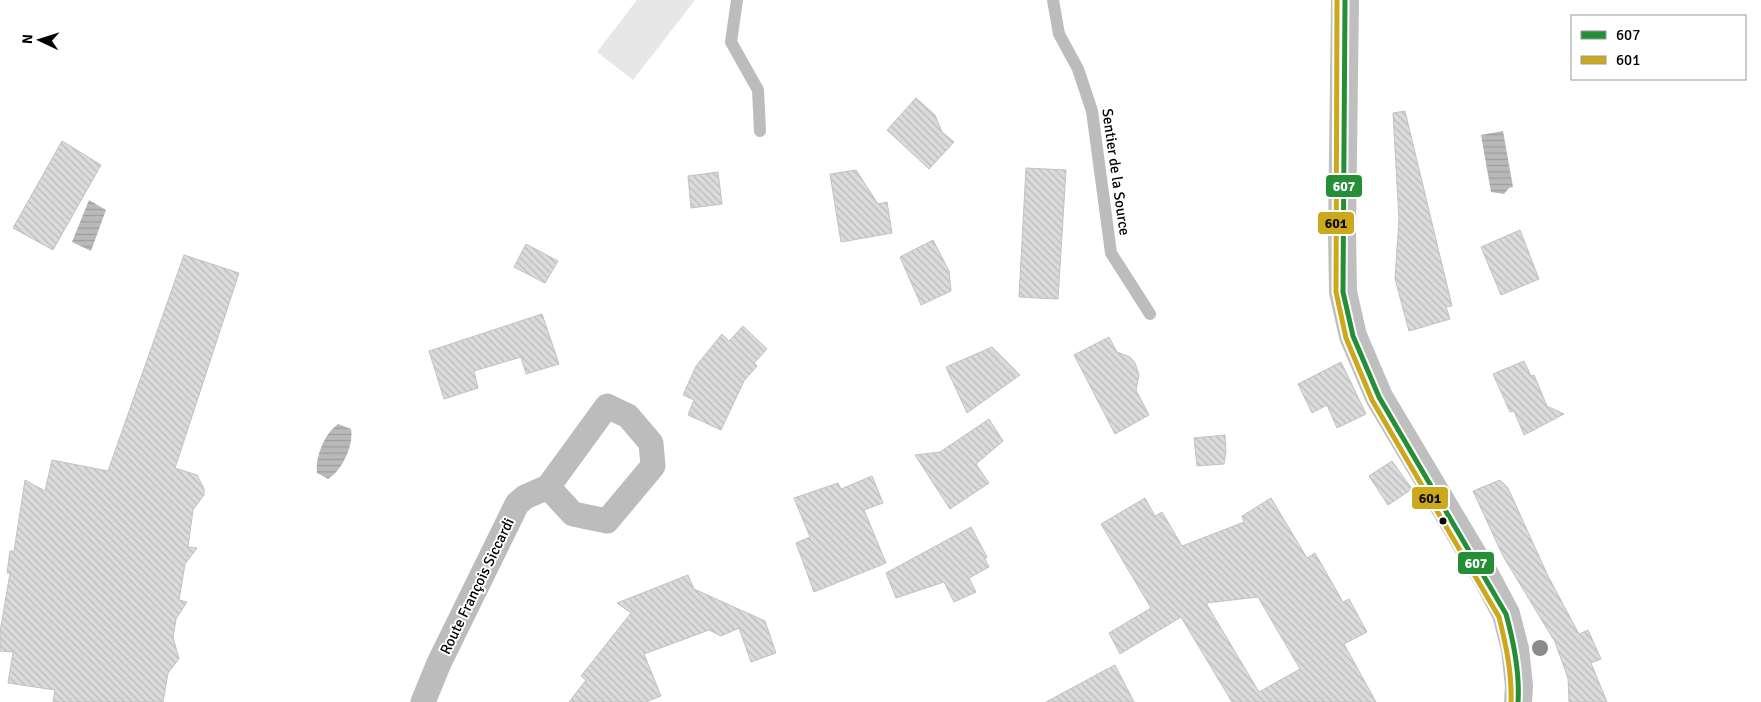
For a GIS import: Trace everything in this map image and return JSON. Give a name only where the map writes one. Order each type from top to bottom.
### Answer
[{"type":"main road","points":[[1345,0],[1343,292],[1353,336],[1379,397],[1488,580],[1506,614],[1515,650],[1519,686],[1518,702]]},
{"type":"street","points":[[607,406],[628,416],[651,442],[653,466],[607,521],[573,514],[548,487],[607,406]]},
{"type":"street","name":"Route François Siccardi","points":[[424,702],[439,662],[517,504],[525,497],[548,487]]},
{"type":"lane","points":[[737,0],[731,42],[758,90],[760,131]]},
{"type":"lane","name":"Sentier de la Source","points":[[1053,0],[1059,34],[1078,69],[1092,111],[1111,253],[1150,314]]},
{"type":"shaded area","points":[[637,0],[695,0],[633,80],[597,52]]},
{"type":"shaded area","points":[[1503,131],[1513,187],[1509,188],[1504,194],[1491,192],[1481,135]]},
{"type":"shaded area","points":[[89,200],[106,210],[91,251],[72,242]]},
{"type":"shaded area","points":[[338,424],[351,429],[351,442],[342,464],[328,479],[317,473],[319,453],[325,439]]},
{"type":"building","points":[[916,98],[935,115],[942,132],[954,142],[929,169],[887,130]]},
{"type":"building","points":[[1405,111],[1452,306],[1446,307],[1450,319],[1409,331],[1395,279],[1399,219],[1393,113]]},
{"type":"building","points":[[62,141],[101,165],[53,250],[13,228]]},
{"type":"building","points":[[1026,168],[1066,170],[1058,299],[1019,297]]},
{"type":"building","points":[[856,170],[878,204],[887,202],[892,233],[841,242],[830,174]]},
{"type":"building","points":[[718,172],[722,204],[691,208],[688,176]]},
{"type":"building","points":[[1520,230],[1539,279],[1501,295],[1481,247]]},
{"type":"building","points":[[933,240],[949,271],[951,291],[921,305],[900,257]]},
{"type":"building","points":[[526,244],[558,261],[545,283],[514,267]]},
{"type":"building","points":[[184,255],[239,273],[175,468],[197,475],[204,489],[204,495],[193,510],[188,547],[197,548],[185,564],[179,600],[187,602],[176,619],[173,637],[179,659],[168,673],[163,702],[53,702],[55,690],[8,683],[13,652],[0,651],[0,632],[10,573],[7,573],[10,551],[14,551],[25,480],[45,491],[52,460],[108,471]]},
{"type":"building","points":[[542,314],[559,364],[526,374],[521,357],[474,371],[478,388],[444,399],[429,351]]},
{"type":"building","points":[[743,326],[767,349],[754,363],[757,366],[744,381],[721,430],[688,415],[694,400],[683,395],[696,366],[722,334],[729,341]]},
{"type":"building","points":[[1109,337],[1117,352],[1130,357],[1135,363],[1139,375],[1136,390],[1149,415],[1115,434],[1074,355]]},
{"type":"building","points":[[992,347],[1020,375],[967,413],[946,367]]},
{"type":"building","points":[[1524,361],[1531,376],[1534,375],[1547,406],[1564,414],[1524,435],[1514,411],[1510,412],[1493,374]]},
{"type":"building","points":[[1341,362],[1366,414],[1337,428],[1327,405],[1312,413],[1298,384]]},
{"type":"building","points":[[989,419],[1003,441],[976,464],[989,483],[950,509],[915,455],[940,452]]},
{"type":"building","points":[[1225,435],[1226,452],[1224,464],[1197,466],[1194,438]]},
{"type":"building","points":[[1392,461],[1412,489],[1388,505],[1369,476]]},
{"type":"building","points":[[872,476],[883,503],[864,510],[886,563],[814,592],[796,543],[810,537],[794,498],[838,483],[841,489]]},
{"type":"building","points":[[1500,480],[1508,488],[1548,576],[1579,634],[1588,630],[1601,659],[1591,663],[1607,702],[1569,702],[1568,678],[1555,642],[1503,556],[1473,491]]},
{"type":"building","points":[[1145,498],[1155,516],[1162,512],[1182,546],[1244,522],[1242,516],[1271,498],[1307,558],[1315,553],[1343,602],[1349,599],[1367,632],[1344,644],[1376,702],[1232,702],[1181,617],[1120,654],[1109,633],[1151,608],[1101,524]],"holes":[[[1258,597],[1300,669],[1259,692],[1206,603]]]},
{"type":"building","points":[[971,527],[987,557],[985,559],[989,567],[969,578],[976,592],[954,602],[944,582],[896,598],[886,573]]},
{"type":"building","points":[[688,575],[694,589],[765,621],[776,653],[751,662],[739,628],[721,636],[709,630],[644,654],[661,696],[646,702],[569,702],[586,680],[581,676],[631,613],[617,603]]},
{"type":"building","points":[[1115,665],[1134,702],[1046,702],[1096,675]]},
{"type":"transit line","name":"601","points":[[1337,0],[1336,292],[1346,338],[1372,400],[1499,617],[1511,680],[1511,702]]},
{"type":"transit line","name":"607","points":[[1345,0],[1343,292],[1353,336],[1379,397],[1506,614],[1516,658],[1518,702]]}]
